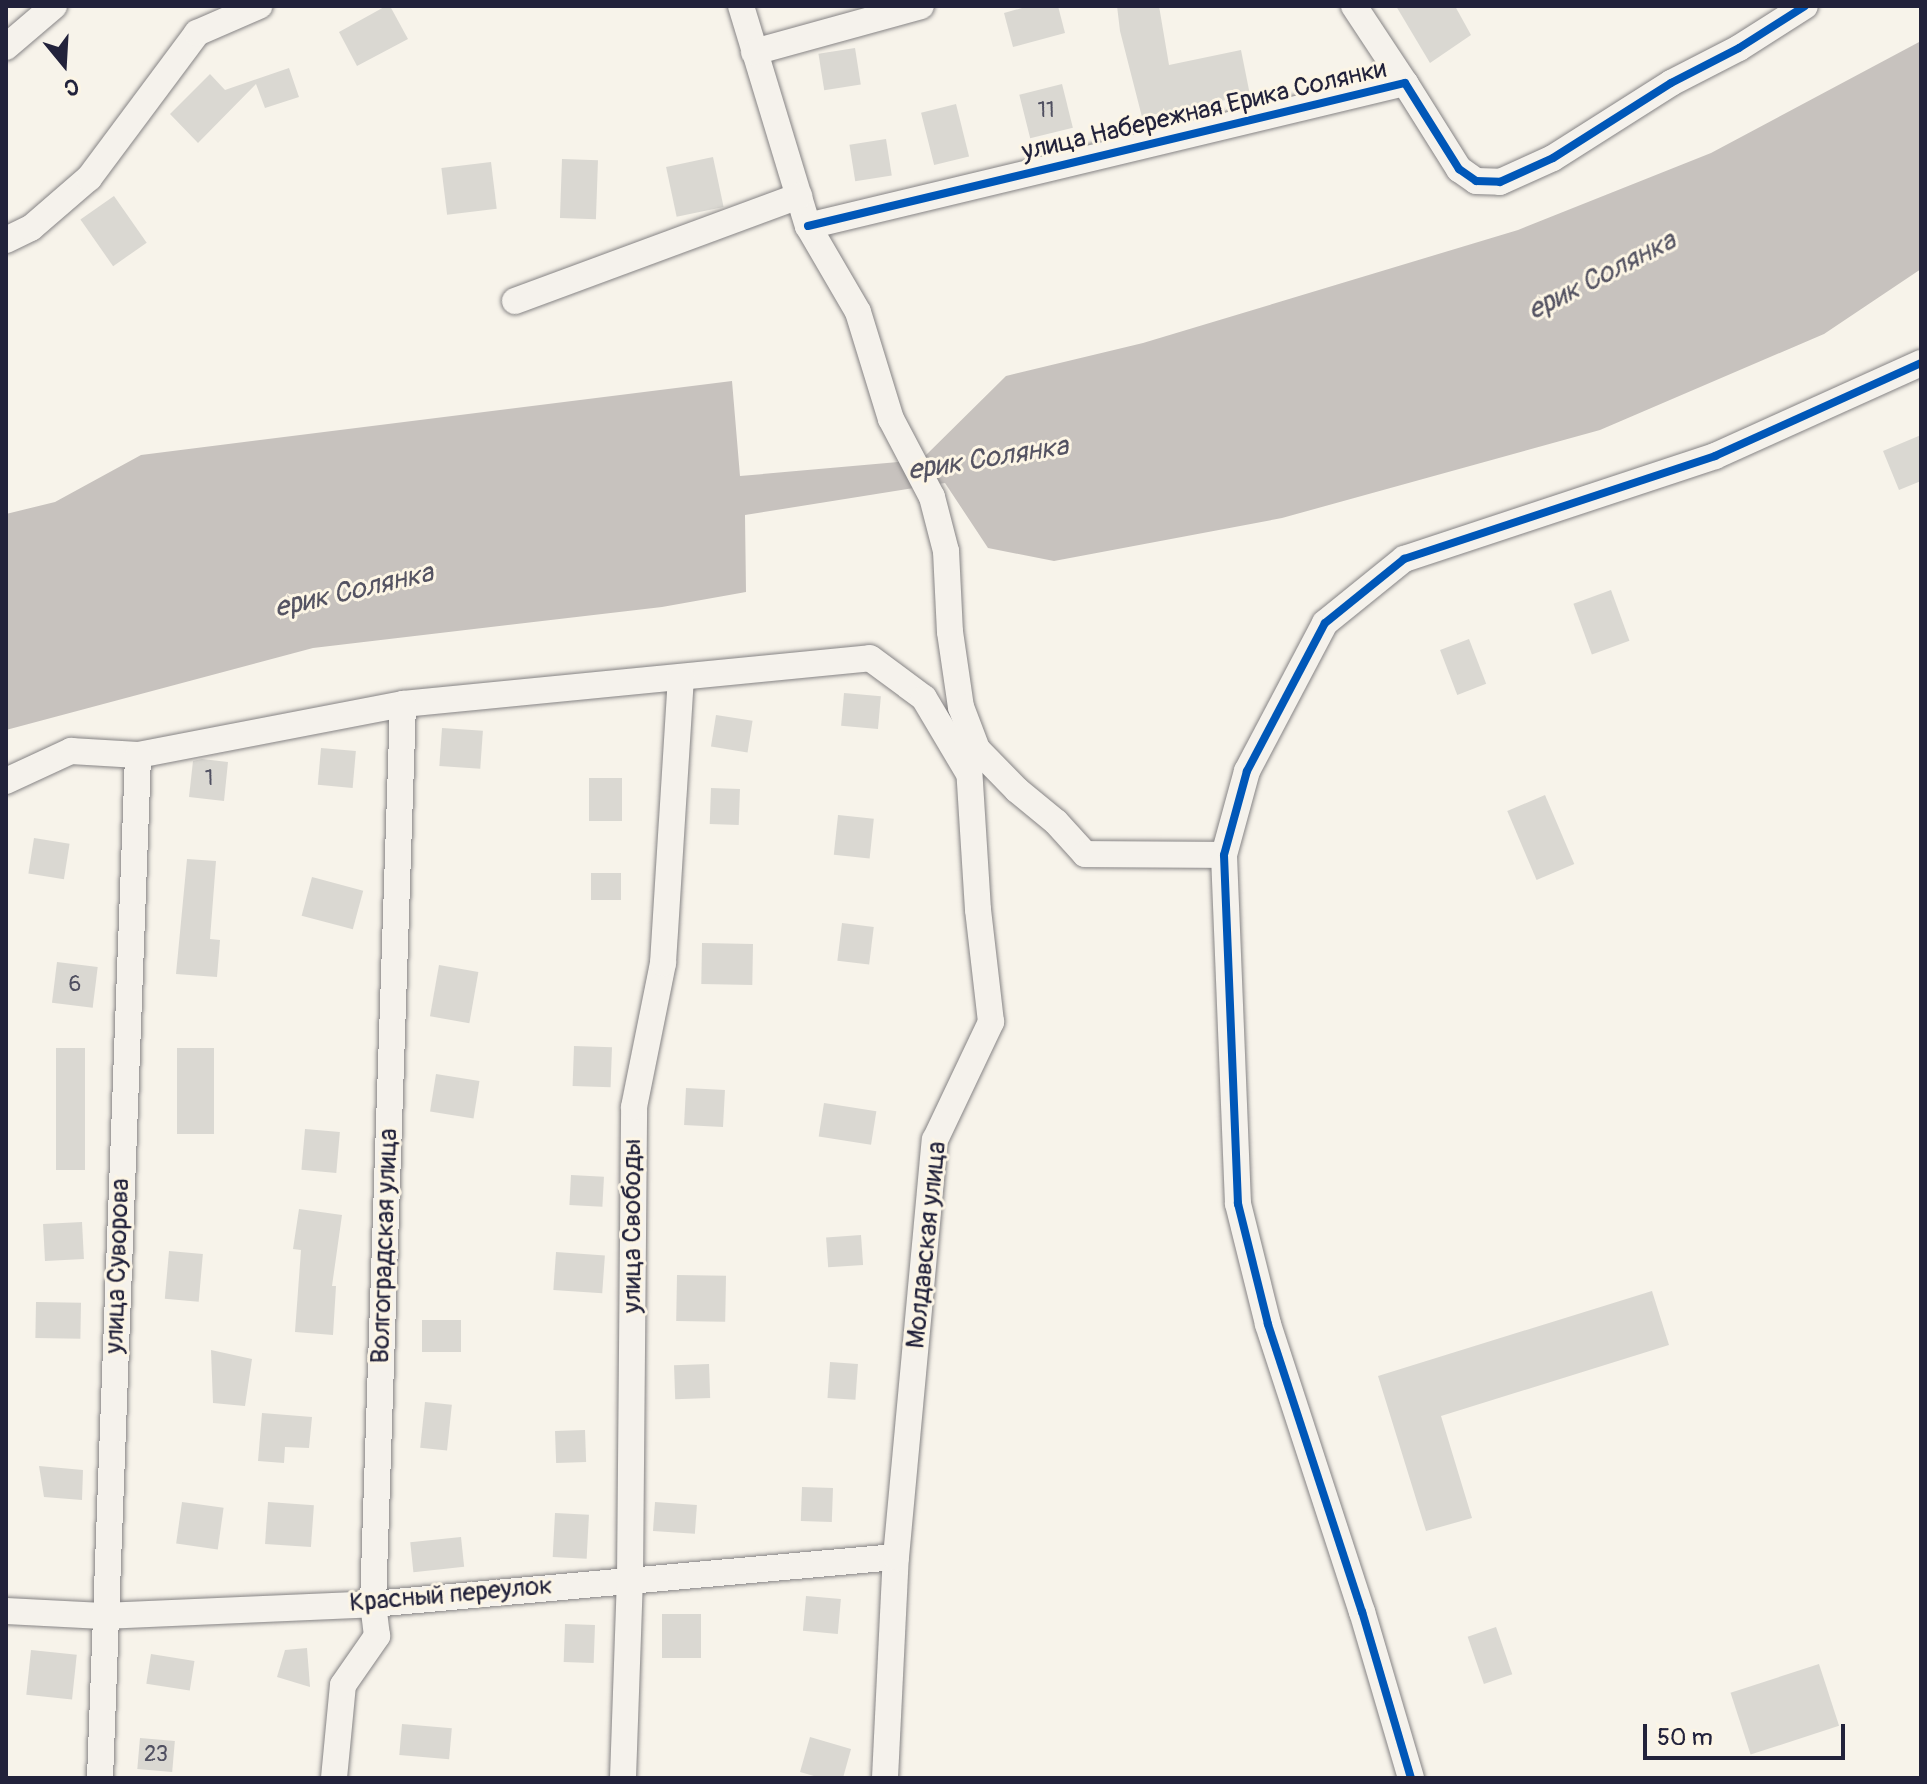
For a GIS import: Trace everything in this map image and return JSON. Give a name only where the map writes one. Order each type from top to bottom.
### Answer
[{"type":"street","points":[[6,47],[54,6]]},
{"type":"street","points":[[6,240],[31,228],[89,178],[197,33],[259,6]]},
{"type":"street","points":[[741,6],[808,226],[858,312],[891,419],[932,497],[946,551],[950,632],[961,707],[977,749],[1017,790],[1056,822],[1085,854],[1224,855]]},
{"type":"street","points":[[754,52],[921,6]]},
{"type":"street","points":[[1354,6],[1405,83]]},
{"type":"street","name":"улица Набережная Ерика Солянки","points":[[808,226],[1405,83],[1459,169],[1476,181],[1500,182],[1553,158],[1671,83],[1739,48],[1805,6]]},
{"type":"street","points":[[515,301],[799,196]]},
{"type":"street","points":[[1411,1778],[1362,1612],[1268,1324],[1238,1204],[1224,855],[1247,771],[1325,623],[1404,559],[1715,456],[1921,363]]},
{"type":"street","points":[[6,781],[71,751],[138,755],[403,704],[870,658],[924,698],[970,775]]},
{"type":"street","name":"улица Свободы","points":[[623,1778],[630,1579],[634,1107],[663,963],[681,678]]},
{"type":"street","name":"Волгоградская улица","points":[[334,1778],[343,1685],[377,1636],[373,1604],[403,704]]},
{"type":"street","name":"Молдавская улица","points":[[885,1778],[896,1557],[935,1140],[991,1022],[978,910],[967,723]]},
{"type":"street","name":"улица Суворова","points":[[100,1778],[103,1616],[138,755]]},
{"type":"street","name":"Красный переулок","points":[[6,1611],[103,1616],[373,1604],[896,1557]]},
{"type":"water","name":"ерик Солянка","points":[[1921,41],[1921,269],[1824,334],[1600,430],[1282,518],[1054,561],[988,548],[945,483],[745,515],[746,592],[662,607],[313,648],[6,730],[6,514],[55,502],[141,455],[732,381],[740,476],[921,460],[1006,376],[1143,343],[1518,230],[1711,153]]},
{"type":"building","points":[[390,6],[408,39],[357,66],[339,32]]},
{"type":"building","points":[[1029,6],[1058,6],[1065,33],[1013,47],[1004,13]]},
{"type":"building","points":[[1117,6],[1159,6],[1169,65],[1241,50],[1250,95],[1142,117],[1120,31]]},
{"type":"building","points":[[1396,6],[1455,6],[1471,35],[1430,63]]},
{"type":"building","points":[[855,48],[861,85],[824,90],[818,54]]},
{"type":"building","points":[[289,68],[299,97],[265,108],[256,84],[198,143],[170,114],[210,74],[225,90]]},
{"type":"building","points":[[1062,84],[1073,128],[1030,138],[1019,95]]},
{"type":"building","points":[[956,104],[969,156],[934,165],[921,113]]},
{"type":"building","points":[[886,139],[892,176],[855,181],[849,145]]},
{"type":"building","points":[[713,157],[724,207],[677,217],[666,167]]},
{"type":"building","points":[[562,159],[598,160],[596,219],[560,218]]},
{"type":"building","points":[[491,162],[497,209],[447,215],[441,168]]},
{"type":"building","points":[[114,196],[147,243],[113,266],[80,220]]},
{"type":"building","points":[[1921,435],[1921,481],[1899,490],[1883,451]]},
{"type":"building","points":[[1611,590],[1629,641],[1592,654],[1573,604]]},
{"type":"building","points":[[1469,639],[1486,684],[1457,695],[1440,650]]},
{"type":"building","points":[[844,693],[881,696],[878,729],[841,726]]},
{"type":"building","points":[[716,715],[753,721],[748,752],[711,747]]},
{"type":"building","points":[[442,728],[483,731],[480,769],[439,766]]},
{"type":"building","points":[[321,748],[356,751],[353,788],[318,785]]},
{"type":"building","points":[[193,761],[228,762],[224,801],[189,797]]},
{"type":"building","points":[[589,778],[622,778],[622,821],[589,821]]},
{"type":"building","points":[[711,788],[740,789],[739,825],[710,824]]},
{"type":"building","points":[[1545,795],[1574,864],[1537,880],[1507,811]]},
{"type":"building","points":[[838,815],[874,819],[870,859],[834,855]]},
{"type":"building","points":[[34,838],[70,844],[64,879],[28,874]]},
{"type":"building","points":[[187,859],[216,861],[210,939],[220,940],[217,977],[176,974]]},
{"type":"building","points":[[591,873],[621,873],[621,900],[591,900]]},
{"type":"building","points":[[312,877],[363,891],[353,929],[302,916]]},
{"type":"building","points":[[842,923],[874,927],[869,965],[837,961]]},
{"type":"building","points":[[702,943],[753,944],[752,985],[701,984]]},
{"type":"building","points":[[57,962],[98,967],[93,1008],[52,1003]]},
{"type":"building","points":[[439,965],[478,972],[469,1023],[430,1016]]},
{"type":"building","points":[[574,1046],[612,1047],[611,1087],[573,1086]]},
{"type":"building","points":[[56,1048],[85,1048],[85,1170],[56,1170]]},
{"type":"building","points":[[177,1048],[214,1048],[214,1134],[177,1134]]},
{"type":"building","points":[[436,1074],[479,1081],[474,1118],[430,1112]]},
{"type":"building","points":[[686,1088],[725,1090],[723,1127],[684,1125]]},
{"type":"building","points":[[824,1103],[876,1111],[871,1145],[819,1137]]},
{"type":"building","points":[[305,1129],[340,1132],[336,1173],[301,1170]]},
{"type":"building","points":[[571,1175],[604,1177],[602,1207],[569,1205]]},
{"type":"building","points":[[299,1209],[342,1215],[332,1286],[336,1286],[333,1335],[295,1332],[301,1250],[293,1249]]},
{"type":"building","points":[[82,1222],[84,1259],[45,1261],[43,1224]]},
{"type":"building","points":[[861,1235],[863,1265],[828,1267],[826,1237]]},
{"type":"building","points":[[169,1251],[203,1254],[199,1302],[165,1299]]},
{"type":"building","points":[[556,1252],[605,1255],[602,1293],[553,1290]]},
{"type":"building","points":[[677,1275],[726,1276],[725,1322],[676,1321]]},
{"type":"building","points":[[1652,1291],[1669,1345],[1441,1416],[1472,1518],[1426,1531],[1378,1376]]},
{"type":"building","points":[[36,1302],[81,1303],[80,1339],[35,1338]]},
{"type":"building","points":[[422,1320],[461,1320],[461,1352],[422,1352]]},
{"type":"building","points":[[211,1350],[252,1359],[245,1406],[213,1403]]},
{"type":"building","points":[[830,1362],[858,1364],[855,1400],[827,1398]]},
{"type":"building","points":[[709,1364],[710,1398],[675,1399],[674,1365]]},
{"type":"building","points":[[425,1402],[452,1405],[447,1451],[420,1448]]},
{"type":"building","points":[[262,1413],[312,1417],[309,1448],[285,1447],[284,1463],[258,1461]]},
{"type":"building","points":[[585,1430],[586,1462],[556,1463],[555,1431]]},
{"type":"building","points":[[39,1466],[83,1470],[82,1500],[44,1497]]},
{"type":"building","points":[[802,1487],[833,1488],[832,1522],[801,1521]]},
{"type":"building","points":[[182,1502],[224,1508],[218,1549],[176,1544]]},
{"type":"building","points":[[268,1502],[314,1505],[311,1547],[265,1544]]},
{"type":"building","points":[[655,1502],[697,1505],[695,1534],[653,1531]]},
{"type":"building","points":[[555,1513],[589,1515],[587,1559],[553,1557]]},
{"type":"building","points":[[461,1537],[464,1567],[413,1572],[410,1542]]},
{"type":"building","points":[[806,1596],[841,1599],[838,1634],[803,1631]]},
{"type":"building","points":[[662,1614],[701,1614],[701,1658],[662,1658]]},
{"type":"building","points":[[565,1624],[595,1625],[594,1663],[564,1662]]},
{"type":"building","points":[[1496,1627],[1512,1674],[1484,1684],[1468,1637]]},
{"type":"building","points":[[307,1648],[310,1687],[277,1677],[285,1650]]},
{"type":"building","points":[[31,1650],[77,1655],[72,1700],[26,1695]]},
{"type":"building","points":[[151,1654],[194,1661],[190,1691],[146,1684]]},
{"type":"building","points":[[1819,1664],[1839,1726],[1751,1755],[1731,1693]]},
{"type":"building","points":[[402,1724],[452,1728],[449,1759],[399,1755]]},
{"type":"building","points":[[810,1737],[851,1749],[843,1778],[821,1778],[800,1772]]},
{"type":"building","points":[[140,1738],[175,1741],[172,1772],[137,1769]]},
{"type":"cycle path","points":[[808,226],[1405,83],[1459,169],[1476,181],[1500,182],[1553,158],[1671,83],[1739,48],[1805,6]]},
{"type":"cycle path","points":[[1411,1778],[1362,1612],[1268,1324],[1238,1204],[1224,855],[1247,771],[1325,623],[1404,559],[1715,456],[1921,363]]}]
